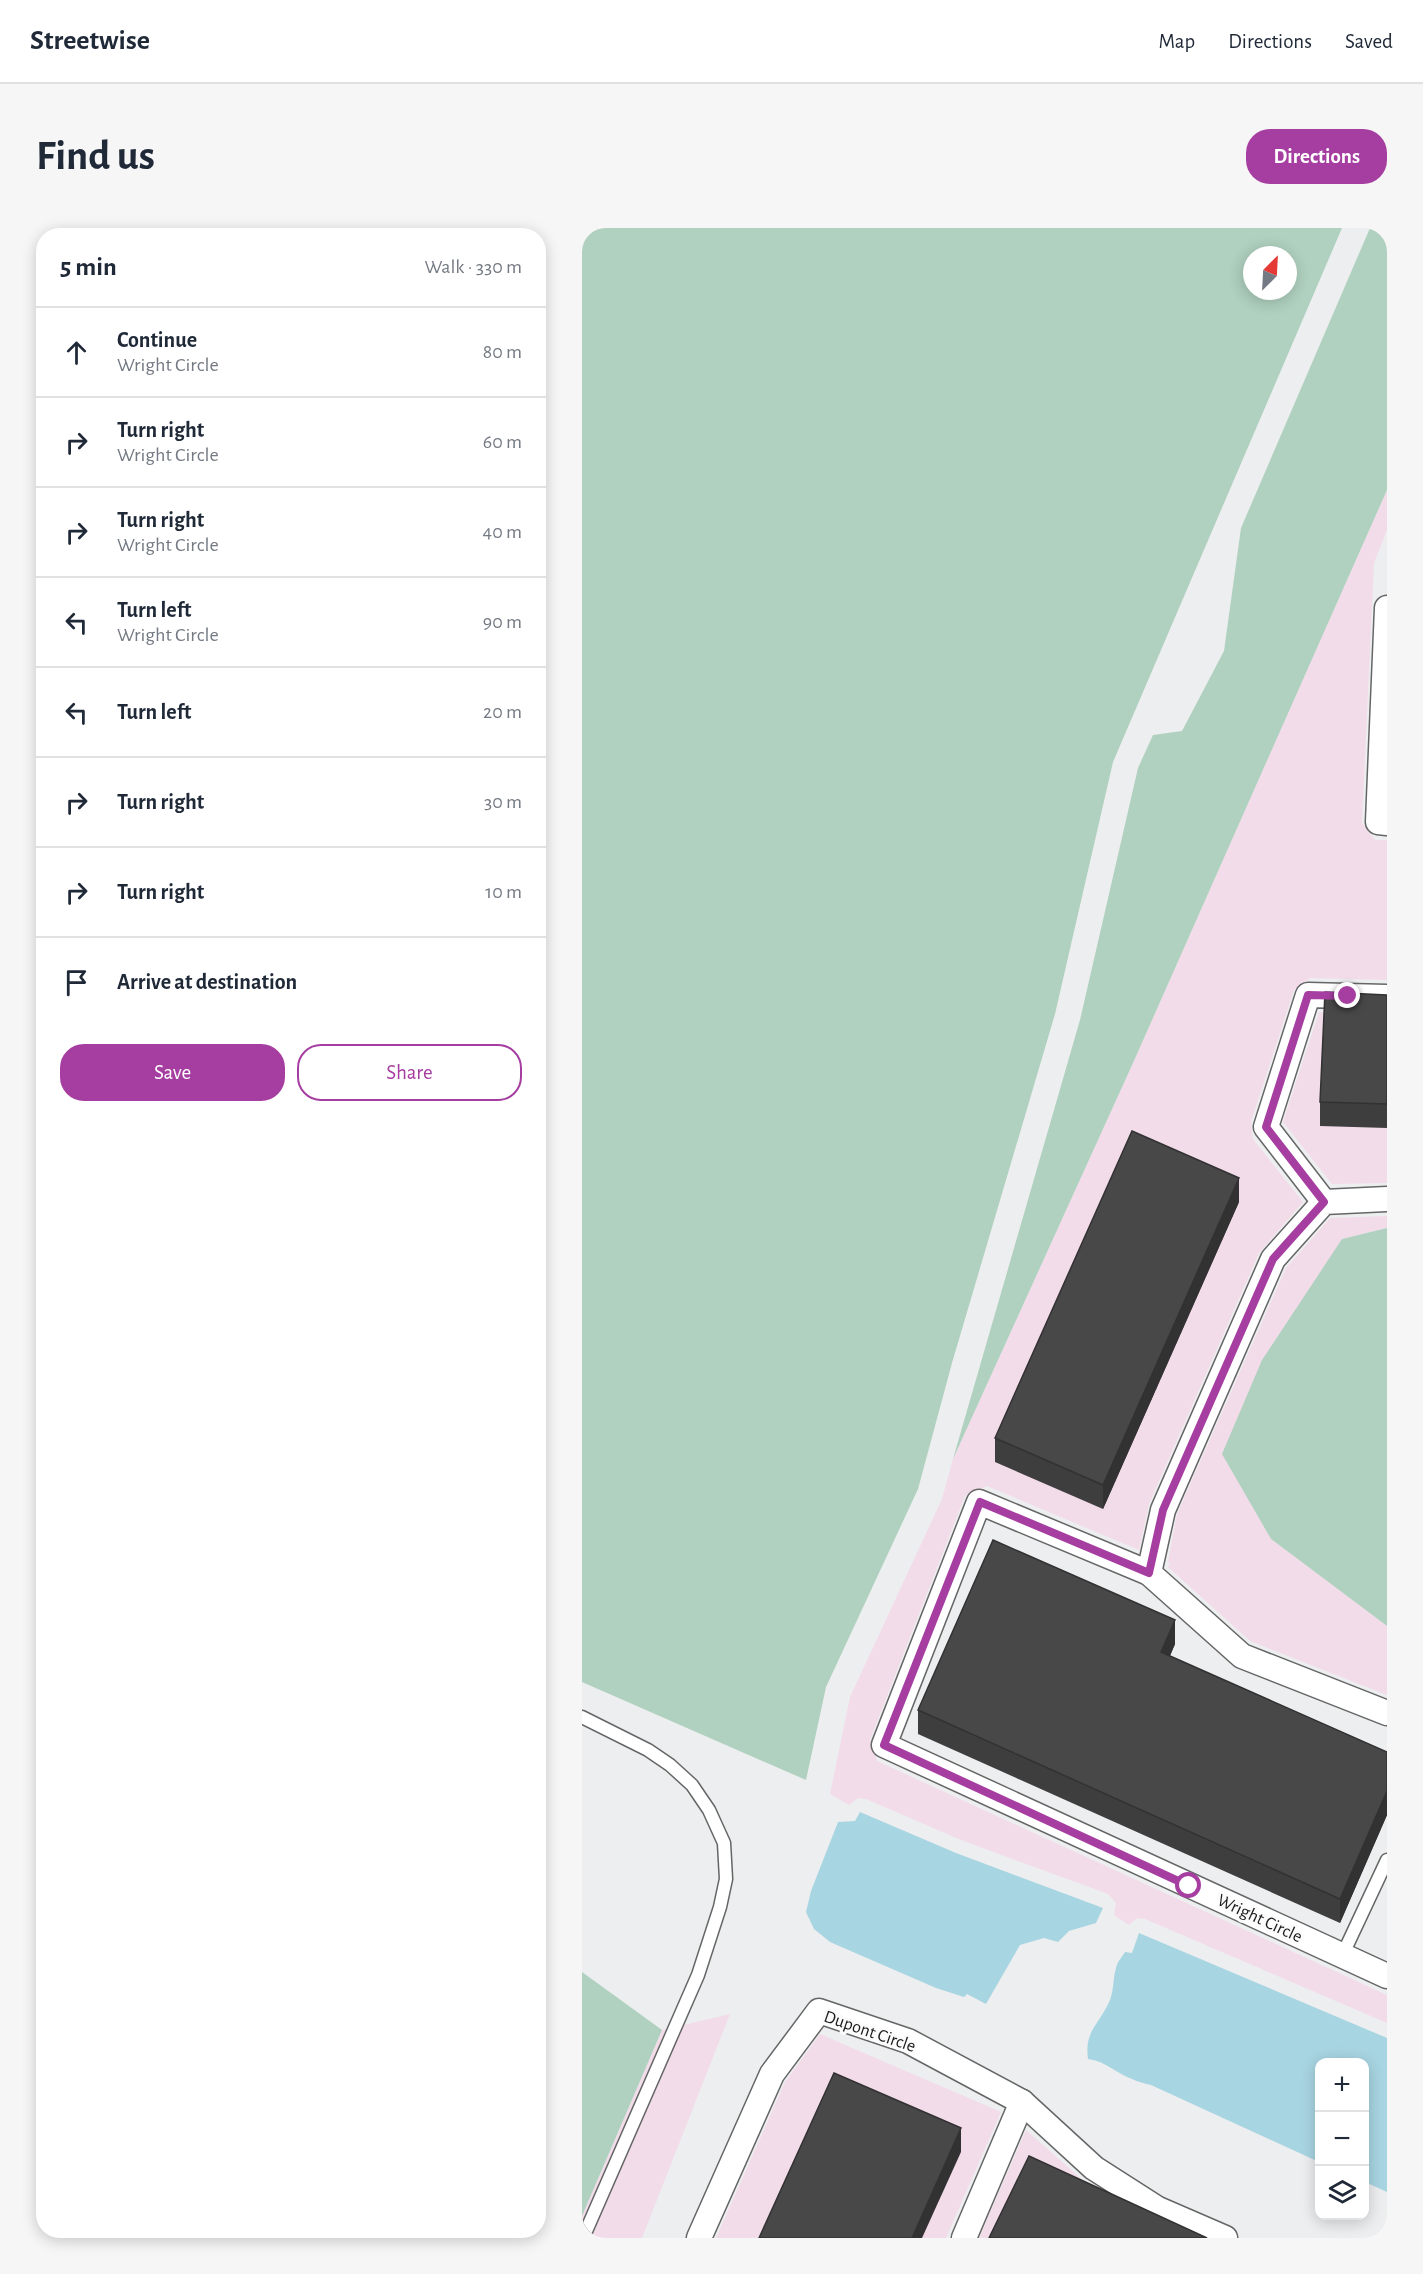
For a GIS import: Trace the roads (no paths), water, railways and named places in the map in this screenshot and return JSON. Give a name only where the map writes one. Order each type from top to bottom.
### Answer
[{"type":"street","points":[[1387,608],[1378,822],[1387,823]]},
{"type":"street","points":[[1324,1202],[1266,1127],[1308,995],[1387,997]]},
{"type":"street","points":[[1149,1573],[1163,1510],[1273,1259],[1324,1202],[1387,1199]]},
{"type":"street","name":"Wright Circle","points":[[1387,1713],[1242,1656],[1149,1573],[980,1502],[884,1745],[1387,1976]]},
{"type":"street","name":"Dupont Circle","points":[[699,2238],[772,2074],[819,2010],[908,2041],[1022,2103],[1095,2168],[1158,2209],[1225,2238]]},
{"type":"street","points":[[964,2238],[1022,2103]]},
{"type":"lane","points":[[582,1718],[648,1750],[670,1765],[692,1785],[709,1810],[724,1843],[726,1879],[720,1907],[698,1975],[583,2238]]},
{"type":"lane","points":[[1342,1956],[1387,1860]]},
{"type":"water","points":[[860,1812],[956,1853],[1103,1908],[1096,1923],[1069,1931],[1058,1942],[1044,1938],[1020,1945],[986,2004],[967,1994],[964,1997],[936,1988],[830,1942],[814,1929],[806,1912],[811,1891],[838,1822],[855,1821]]},
{"type":"water","points":[[1139,1933],[1387,2038],[1387,2192],[1369,2184],[1369,2058],[1315,2058],[1315,2160],[1151,2085],[1127,2077],[1100,2062],[1088,2059],[1088,2041],[1110,2000],[1117,1964],[1125,1952],[1132,1953]]}]
